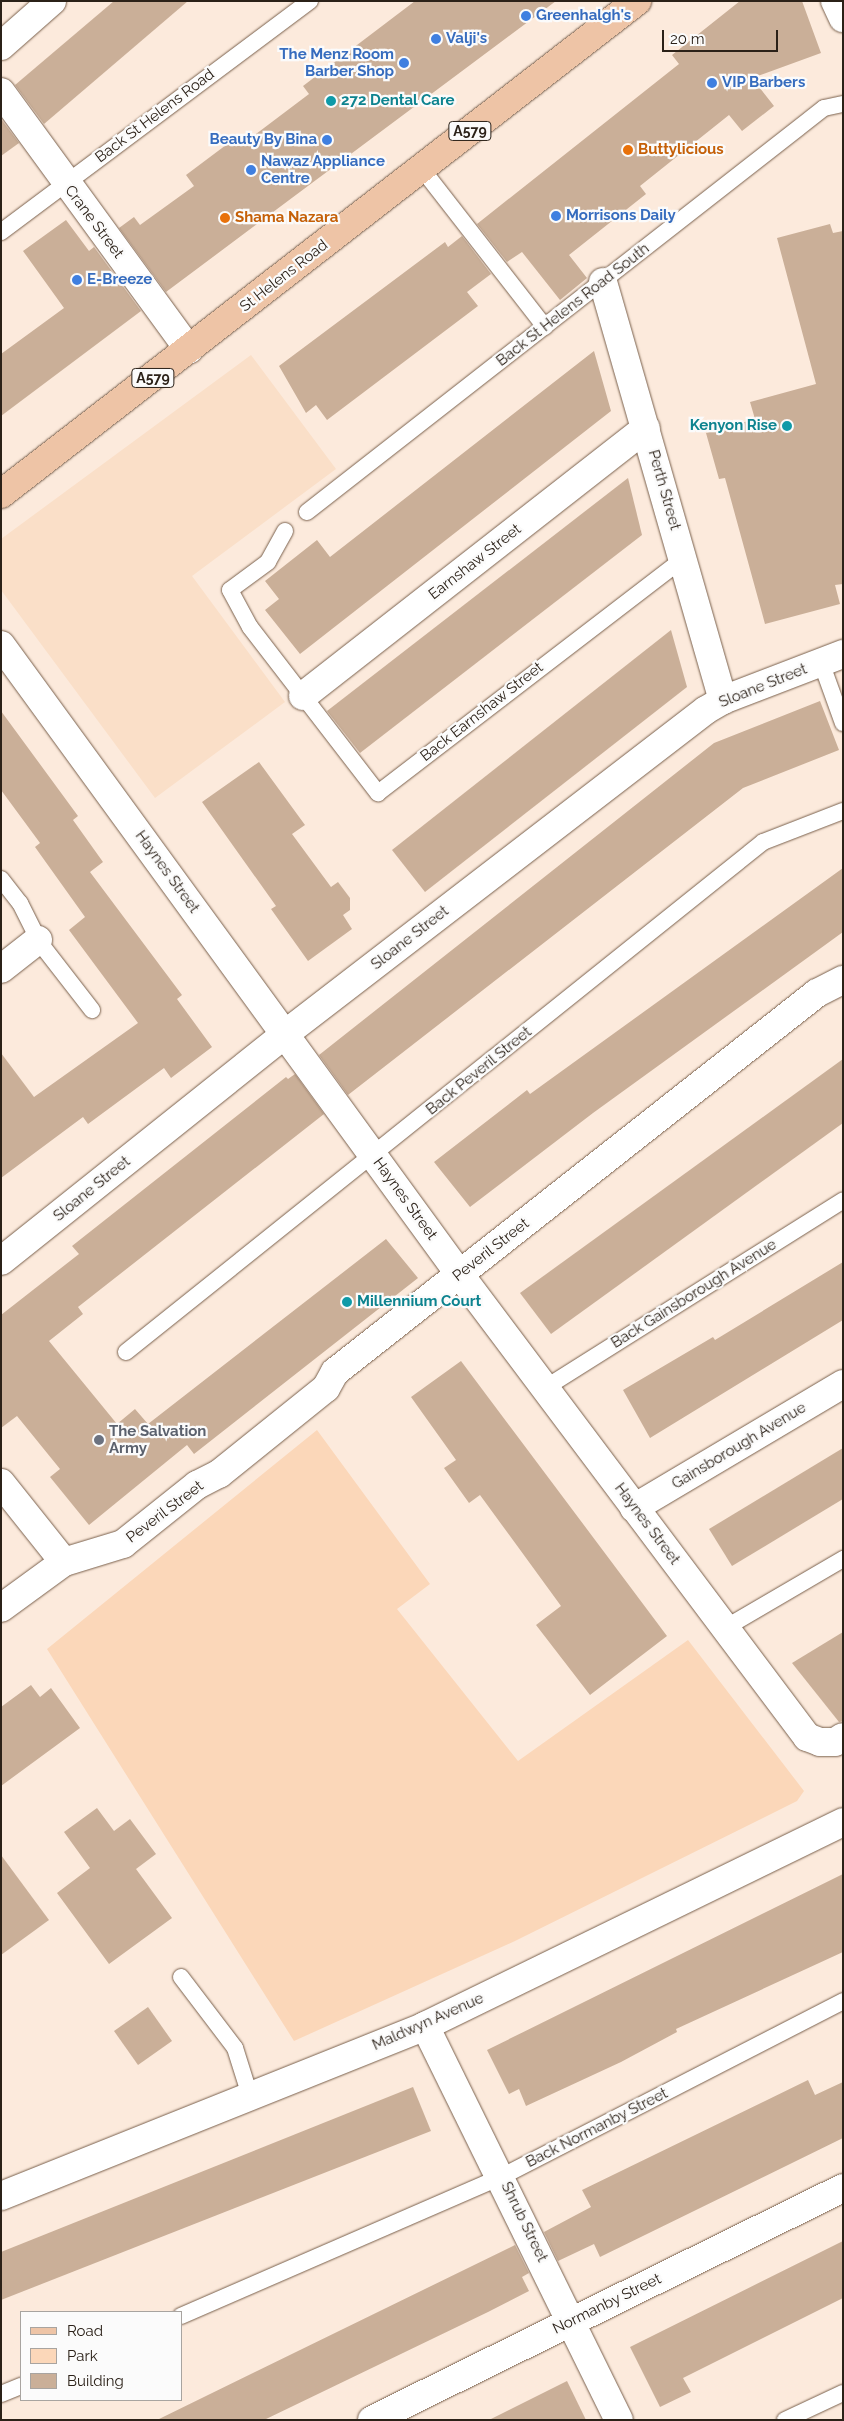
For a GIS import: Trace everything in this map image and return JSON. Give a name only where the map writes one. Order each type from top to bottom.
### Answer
[{"type":"main road","name":"St Helens Road","points":[[1,494],[637,1]]},
{"type":"street","points":[[1,46],[52,1]]},
{"type":"street","points":[[835,1],[843,18]]},
{"type":"street","name":"Crane Street","points":[[1,92],[65,183],[188,350]]},
{"type":"street","name":"Perth Street","points":[[603,282],[684,558],[723,700]]},
{"type":"street","name":"Earnshaw Street","points":[[303,696],[646,428]]},
{"type":"street","name":"Haynes Street","points":[[1,645],[460,1275],[634,1508],[807,1736],[831,1740]]},
{"type":"street","name":"Sloane Street","points":[[1,1261],[285,1034],[723,700],[832,658]]},
{"type":"street","points":[[1,969],[38,940]]},
{"type":"street","name":"Peveril Street","points":[[1,1608],[64,1562],[123,1544],[197,1485],[219,1474],[326,1388],[335,1372],[817,993],[843,980]]},
{"type":"street","name":"Gainsborough Avenue","points":[[634,1508],[843,1384]]},
{"type":"street","points":[[1,1483],[64,1562]]},
{"type":"street","name":"Maldwyn Avenue","points":[[1,2196],[425,2026],[843,1822]]},
{"type":"street","name":"Shrub Street","points":[[425,2026],[572,2321],[619,2420]]},
{"type":"street","name":"Normanby Street","points":[[372,2420],[843,2188]]},
{"type":"lane","name":"Back St Helens Road","points":[[1,232],[310,1]]},
{"type":"lane","name":"Back St Helens Road South","points":[[307,512],[824,108],[843,104]]},
{"type":"lane","points":[[422,169],[545,327]]},
{"type":"lane","points":[[285,531],[268,562],[230,590],[250,627],[303,696]]},
{"type":"lane","name":"Back Earnshaw Street","points":[[303,696],[378,793],[684,558]]},
{"type":"lane","points":[[832,658],[843,723]]},
{"type":"lane","name":"Back Peveril Street","points":[[126,1352],[374,1156],[763,842],[843,811]]},
{"type":"lane","points":[[1,879],[20,904],[38,940],[92,1010]]},
{"type":"lane","name":"Back Gainsborough Avenue","points":[[545,1388],[843,1200]]},
{"type":"lane","points":[[725,1628],[843,1559]]},
{"type":"lane","points":[[181,1977],[235,2048],[250,2096]]},
{"type":"lane","name":"Back Normanby Street","points":[[182,2316],[501,2177],[843,2001]]},
{"type":"lane","points":[[1,2394],[20,2386]]},
{"type":"lane","points":[[785,2420],[843,2392]]},
{"type":"shaded area","points":[[251,355],[336,469],[192,576],[285,702],[155,798],[1,590],[1,539]]},
{"type":"green space","points":[[317,1430],[430,1584],[397,1609],[518,1761],[688,1640],[804,1791],[797,1801],[515,1941],[294,2041],[47,1649]]},
{"type":"building","points":[[114,1],[188,1],[44,124],[15,85]]},
{"type":"building","points":[[415,1],[556,1],[166,292],[119,228],[134,217],[140,225],[194,186],[186,175],[238,136],[244,143],[309,94],[303,86]]},
{"type":"building","points":[[740,1],[802,1],[821,53],[752,78],[774,106],[742,131],[729,115],[640,186],[646,194],[569,255],[587,278],[560,300],[522,252],[507,262],[477,224],[679,64],[672,55]]},
{"type":"building","points":[[1,119],[19,143],[1,156]]},
{"type":"building","points":[[66,220],[89,251],[94,247],[141,311],[1,416],[1,354],[64,308],[23,251]]},
{"type":"building","name":"Kenyon Rise","points":[[830,224],[833,233],[843,231],[843,584],[835,585],[840,604],[765,624],[725,478],[719,479],[706,433],[755,419],[750,402],[816,384],[777,238]]},
{"type":"building","points":[[462,236],[491,274],[467,292],[478,306],[327,420],[316,405],[306,413],[279,366],[445,242],[448,247]]},
{"type":"building","points":[[594,351],[611,411],[300,654],[265,610],[279,599],[265,581],[317,540],[330,557]]},
{"type":"building","points":[[628,478],[642,535],[360,753],[327,711]]},
{"type":"building","points":[[671,630],[687,687],[425,892],[392,850]]},
{"type":"building","points":[[820,701],[839,750],[743,788],[348,1095],[319,1055],[714,743]]},
{"type":"building","points":[[1,711],[78,816],[73,820],[103,862],[90,872],[182,995],[177,999],[212,1047],[171,1078],[164,1068],[88,1124],[83,1117],[1,1178],[1,1053],[34,1097],[138,1023],[69,930],[85,917],[35,847],[40,843],[1,790]]},
{"type":"building","points":[[259,762],[305,825],[292,834],[331,887],[338,882],[350,898],[350,910],[343,915],[352,929],[308,961],[271,909],[276,906],[202,802]]},
{"type":"building","points":[[843,868],[843,932],[593,1113],[470,1207],[434,1162],[527,1090],[530,1094]]},
{"type":"building","points":[[843,1059],[843,1123],[551,1334],[520,1293]]},
{"type":"building","points":[[295,1074],[324,1114],[78,1307],[83,1314],[49,1341],[117,1424],[135,1409],[148,1424],[386,1239],[418,1278],[194,1454],[187,1445],[89,1525],[50,1477],[60,1469],[17,1416],[1,1428],[1,1315],[79,1254],[72,1246],[286,1077],[288,1079]]},
{"type":"building","points":[[843,1262],[843,1320],[650,1438],[623,1390],[713,1337],[715,1340]]},
{"type":"building","points":[[461,1361],[667,1636],[590,1695],[536,1625],[561,1606],[480,1495],[469,1503],[444,1468],[456,1460],[411,1397]]},
{"type":"building","points":[[843,1448],[843,1499],[732,1566],[709,1529]]},
{"type":"building","points":[[843,1632],[843,1721],[839,1722],[792,1663]]},
{"type":"building","points":[[31,1685],[40,1697],[51,1688],[80,1728],[1,1786],[1,1707]]},
{"type":"building","points":[[97,1808],[114,1831],[130,1819],[156,1854],[136,1869],[172,1918],[109,1964],[57,1893],[90,1868],[64,1832]]},
{"type":"building","points":[[1,1855],[49,1920],[1,1955]]},
{"type":"building","points":[[843,1874],[843,1952],[676,2029],[677,2032],[621,2062],[526,2106],[519,2089],[509,2094],[487,2050]]},
{"type":"building","points":[[148,2007],[172,2041],[138,2065],[114,2031]]},
{"type":"building","points":[[808,2080],[815,2095],[843,2082],[843,2138],[600,2257],[594,2244],[558,2261],[544,2232],[591,2207],[582,2190]]},
{"type":"building","points":[[413,2087],[431,2131],[1,2300],[1,2252]]},
{"type":"building","points":[[843,2241],[843,2298],[683,2378],[691,2392],[660,2407],[630,2347]]},
{"type":"building","points":[[515,2245],[529,2273],[522,2277],[529,2291],[488,2312],[264,2420],[157,2420]]},
{"type":"building","points":[[567,2381],[586,2420],[489,2420]]},
{"type":"place","name":"Greenhalgh's","points":[[526,16]]},
{"type":"place","name":"Valji's","points":[[436,39]]},
{"type":"place","name":"The Menz Room Barber Shop","points":[[404,63]]},
{"type":"place","name":"VIP Barbers","points":[[712,83]]},
{"type":"place","name":"272 Dental Care","points":[[331,101]]},
{"type":"place","name":"Beauty By Bina","points":[[327,140]]},
{"type":"place","name":"Buttylicious","points":[[628,150]]},
{"type":"place","name":"Nawaz Appliance Centre","points":[[251,170]]},
{"type":"place","name":"Morrisons Daily","points":[[556,216]]},
{"type":"place","name":"Shama Nazara","points":[[225,218]]},
{"type":"place","name":"E-Breeze","points":[[77,280]]},
{"type":"place","name":"Kenyon Rise","points":[[787,426]]},
{"type":"place","name":"Millennium Court","points":[[347,1302]]},
{"type":"place","name":"The Salvation Army","points":[[99,1440]]}]
